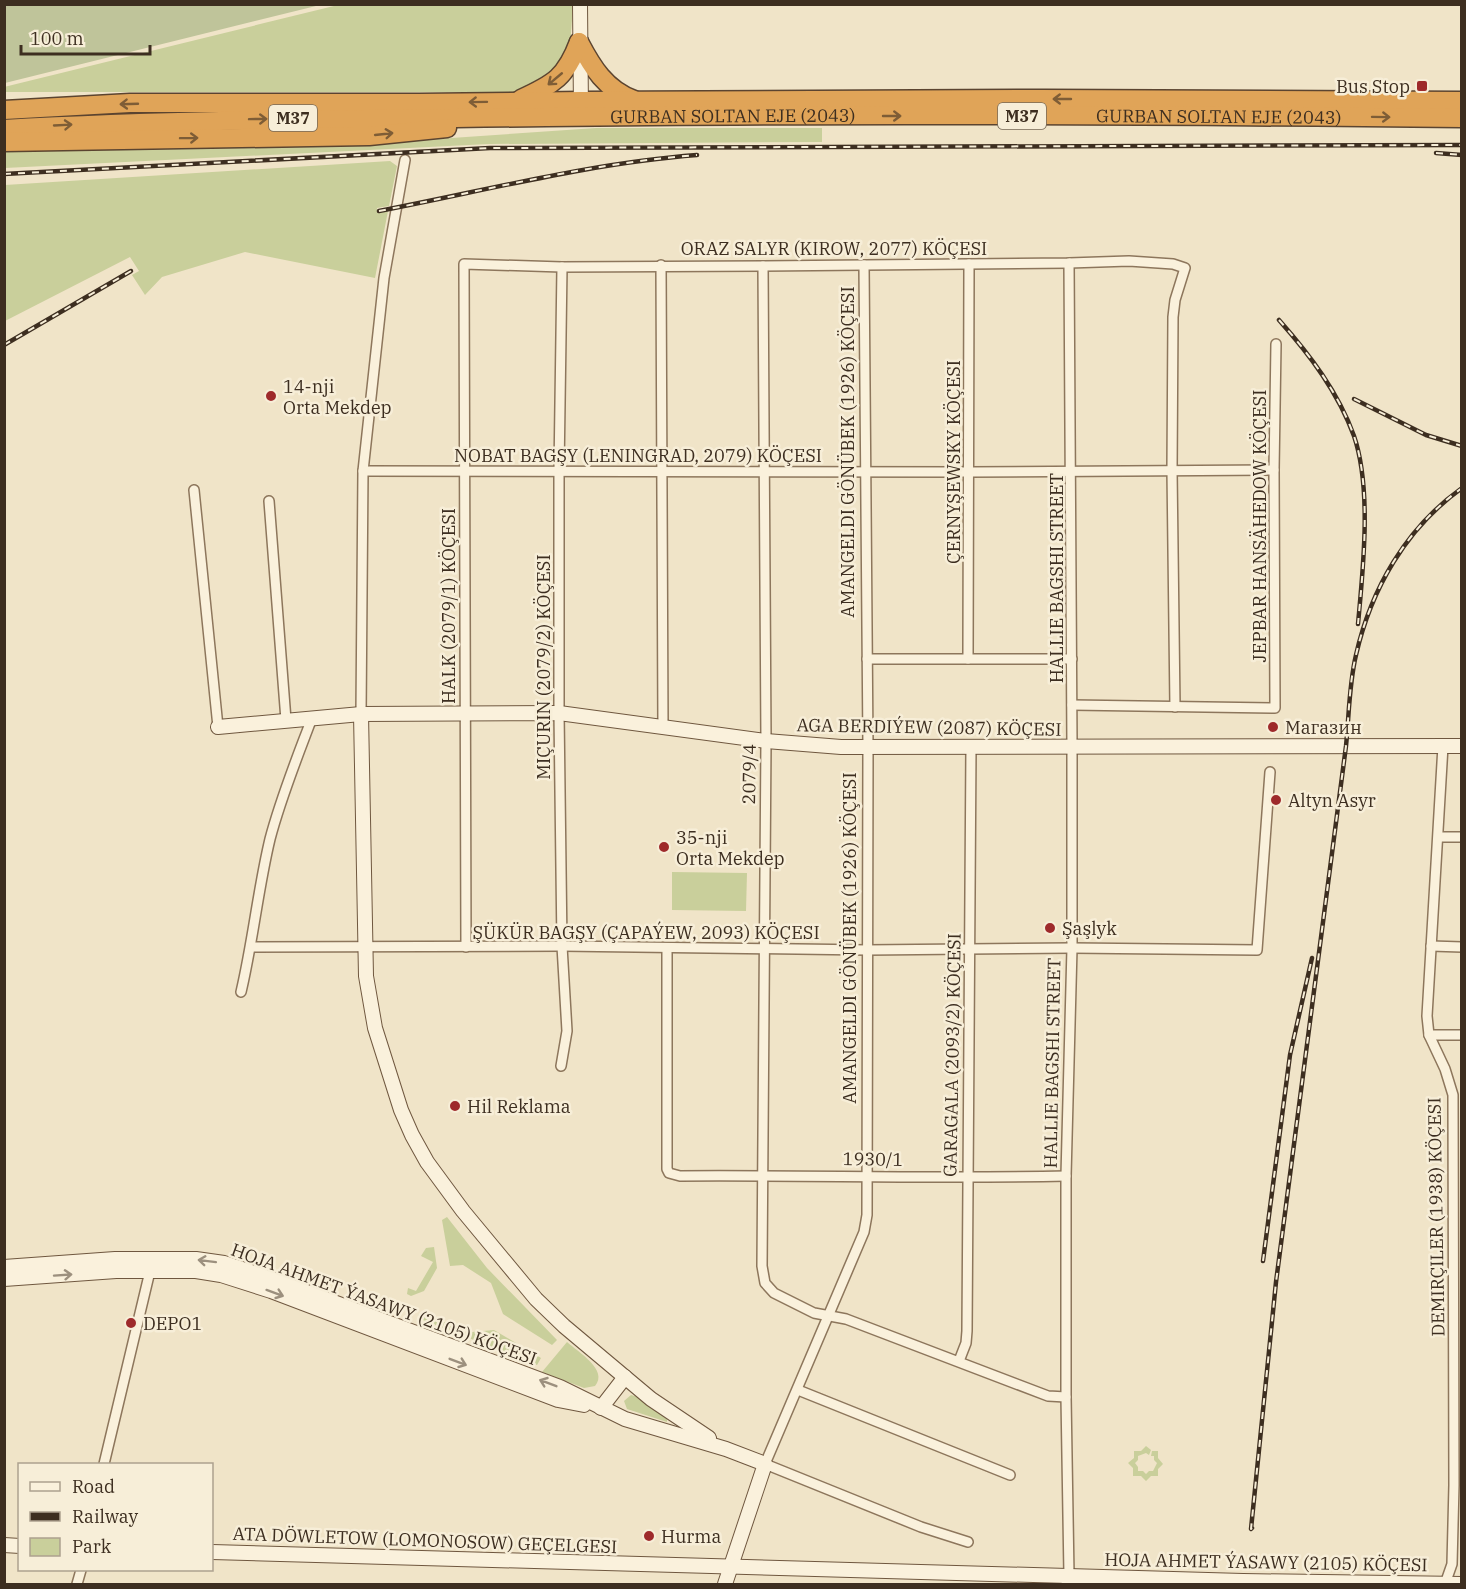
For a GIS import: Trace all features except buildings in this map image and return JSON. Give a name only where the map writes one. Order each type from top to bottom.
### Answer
[{"type":"highway","name":"GURBAN SOLTAN EJE (2043)","points":[[516,102],[560,77],[572,63],[579,42]]},
{"type":"highway","points":[[579,42],[601,78],[622,95],[641,102]]},
{"type":"highway","name":"GURBAN SOLTAN EJE (2043)","points":[[4,129],[141,122],[314,118],[550,117],[581,108],[641,102],[1020,99],[1461,101]]},
{"type":"highway","name":"GURBAN SOLTAN EJE (2043)","points":[[4,110],[130,103],[516,102],[581,108],[1461,118]]},
{"type":"highway","points":[[4,142],[369,136],[550,117]]},
{"type":"street","points":[[580,4],[581,108]]},
{"type":"street","points":[[361,714],[363,471],[384,278],[405,160]]},
{"type":"street","name":"ORAZ SALYR (KIROW, 2077) KÖÇESI","points":[[464,264],[562,267],[1129,261],[1173,264],[1185,268],[1179,284],[1173,317],[1172,470]]},
{"type":"street","name":"HALLIE BAGSHI STREET","points":[[1067,1580],[1066,1176],[1072,948],[1072,471],[1069,263]]},
{"type":"street","name":"HALK (2079/1) KÖÇESI","points":[[464,264],[466,947]]},
{"type":"street","name":"ÇERNYŞEWSKY KÖÇESI","points":[[968,659],[969,264]]},
{"type":"street","points":[[661,265],[663,727]]},
{"type":"street","name":"AMANGELDI GÖNÜBEK (1926) KÖÇESI","points":[[725,1584],[765,1464],[798,1390],[866,1223],[868,747],[864,265]]},
{"type":"street","name":"2079/4","points":[[764,266],[766,741],[762,1266],[765,1283],[774,1293],[814,1313],[829,1315]]},
{"type":"street","name":"MIÇURIN (2079/2) KÖÇESI","points":[[561,1066],[567,1031],[562,946],[559,713],[562,267]]},
{"type":"street","name":"JEPBAR HANSÄHEDOW KÖÇESI","points":[[1175,707],[1275,708],[1276,344]]},
{"type":"street","points":[[1072,705],[1175,707],[1172,470]]},
{"type":"street","name":"NOBAT BAGŞY (LENINGRAD, 2079) KÖÇESI","points":[[363,471],[1274,470]]},
{"type":"street","points":[[194,490],[218,727]]},
{"type":"street","points":[[269,501],[286,720]]},
{"type":"street","points":[[867,658],[1072,659]]},
{"type":"street","name":"AGA BERDIÝEW (2087) KÖÇESI","points":[[218,727],[361,714],[559,713],[766,741],[868,747],[1461,746]]},
{"type":"street","name":"HOJA AHMET ÝASAWY (2105) KÖÇESI","points":[[361,714],[366,976],[375,1028],[401,1110],[418,1147],[470,1219],[536,1299],[564,1326],[666,1411],[726,1449]]},
{"type":"street","points":[[241,992],[276,815],[312,718]]},
{"type":"street","name":"DEMIRÇILER (1938) KÖÇESI","points":[[1443,746],[1427,1016],[1429,1035],[1453,1095],[1457,1145],[1458,1485],[1452,1564],[1445,1584]]},
{"type":"street","name":"GARAGALA (2093/2) KÖÇESI","points":[[959,1361],[966,1343],[967,1331],[970,747]]},
{"type":"street","name":"ŞÜKÜR BAGŞY (ÇAPAÝEW, 2093) KÖÇESI","points":[[251,947],[562,946],[867,950],[970,948],[1257,950],[1270,772]]},
{"type":"street","points":[[1439,837],[1461,837]]},
{"type":"street","points":[[1431,946],[1461,946]]},
{"type":"street","name":"1930/1","points":[[667,948],[667,1169],[669,1173],[680,1176],[866,1175],[967,1178],[1066,1176]]},
{"type":"street","points":[[1429,1035],[1461,1035]]},
{"type":"street","name":"HOJA AHMET ÝASAWY (2105) KÖÇESI","points":[[4,1267],[115,1259],[152,1265]]},
{"type":"street","name":"HOJA AHMET ÝASAWY (2105) KÖÇESI","points":[[4,1279],[210,1261],[275,1280],[560,1387],[633,1421],[726,1449],[921,1527],[968,1542]]},
{"type":"street","points":[[104,1463],[152,1265]]},
{"type":"street","points":[[829,1315],[846,1319],[1048,1396],[1066,1397]]},
{"type":"street","points":[[601,1408],[625,1377]]},
{"type":"street","points":[[798,1390],[1010,1475]]},
{"type":"street","name":"ATA DÖWLETOW (LOMONOSOW) GEÇELGESI","points":[[213,1552],[732,1566],[1067,1580]]},
{"type":"street","name":"HOJA AHMET ÝASAWY (2105) KÖÇESI","points":[[1067,1580],[1461,1584]]},
{"type":"green space","points":[[5,4],[320,4],[320,5],[5,83]]},
{"type":"green space","points":[[338,5],[573,5],[570,47],[550,77],[516,92],[5,92],[4,87]]},
{"type":"green space","points":[[596,128],[822,128],[822,142],[489,144],[5,168],[5,139],[378,143]]},
{"type":"green space","points":[[390,161],[397,166],[389,206],[377,208],[378,213],[388,211],[375,278],[245,252],[162,277],[145,295],[132,275],[139,271],[130,257],[5,321],[5,185]]},
{"type":"green space","points":[[672,872],[747,873],[746,911],[672,910]]},
{"type":"green space","points":[[447,1217],[487,1268],[557,1340],[552,1345],[503,1314],[491,1283],[463,1265],[450,1266],[442,1220]]},
{"type":"green space","points":[[434,1247],[437,1268],[424,1291],[411,1296],[407,1294],[408,1288],[416,1291],[433,1262],[421,1256],[426,1248]]},
{"type":"green space","points":[[429,1312],[461,1333],[494,1330],[541,1358],[537,1365],[418,1318],[418,1315]]},
{"type":"green space","points":[[567,1342],[595,1368],[598,1380],[595,1386],[584,1388],[542,1372]]},
{"type":"green space","points":[[631,1395],[638,1397],[667,1418],[667,1422],[627,1409],[624,1401]]},
{"type":"green space","points":[[1146,1446],[1151,1450],[1149,1455],[1146,1453],[1138,1456],[1135,1463],[1138,1471],[1146,1474],[1153,1471],[1157,1463],[1154,1456],[1151,1456],[1152,1451],[1158,1451],[1158,1458],[1163,1464],[1158,1469],[1158,1476],[1151,1476],[1146,1481],[1141,1476],[1133,1476],[1133,1468],[1128,1463],[1134,1458],[1134,1451],[1141,1451]]},
{"type":"railway","points":[[4,174],[490,148],[1462,145]]},
{"type":"railway","points":[[1436,153],[1462,155]]},
{"type":"railway","points":[[379,211],[537,178],[617,164],[697,155]]},
{"type":"railway","points":[[4,345],[131,271]]},
{"type":"railway","points":[[1279,320],[1312,360],[1340,404],[1354,436],[1360,457],[1365,529],[1358,624]]},
{"type":"railway","points":[[1354,399],[1426,435],[1462,446]]},
{"type":"railway","points":[[1252,1528],[1276,1282],[1346,746],[1354,666],[1371,607],[1394,562],[1424,522],[1462,488]]},
{"type":"railway","points":[[1263,1261],[1290,1055],[1312,958]]},
{"type":"place","name":"Bus Stop","points":[[1422,86]]},
{"type":"place","name":"14-nji Orta Mekdep","points":[[271,396]]},
{"type":"place","name":"Магазин","points":[[1273,727]]},
{"type":"place","name":"Altyn Asyr","points":[[1276,800]]},
{"type":"place","name":"35-nji Orta Mekdep","points":[[664,847]]},
{"type":"place","name":"Şaşlyk","points":[[1050,928]]},
{"type":"place","name":"Hil Reklama","points":[[455,1106]]},
{"type":"place","name":"DEPO1","points":[[131,1323]]},
{"type":"place","name":"Hurma","points":[[649,1536]]}]
